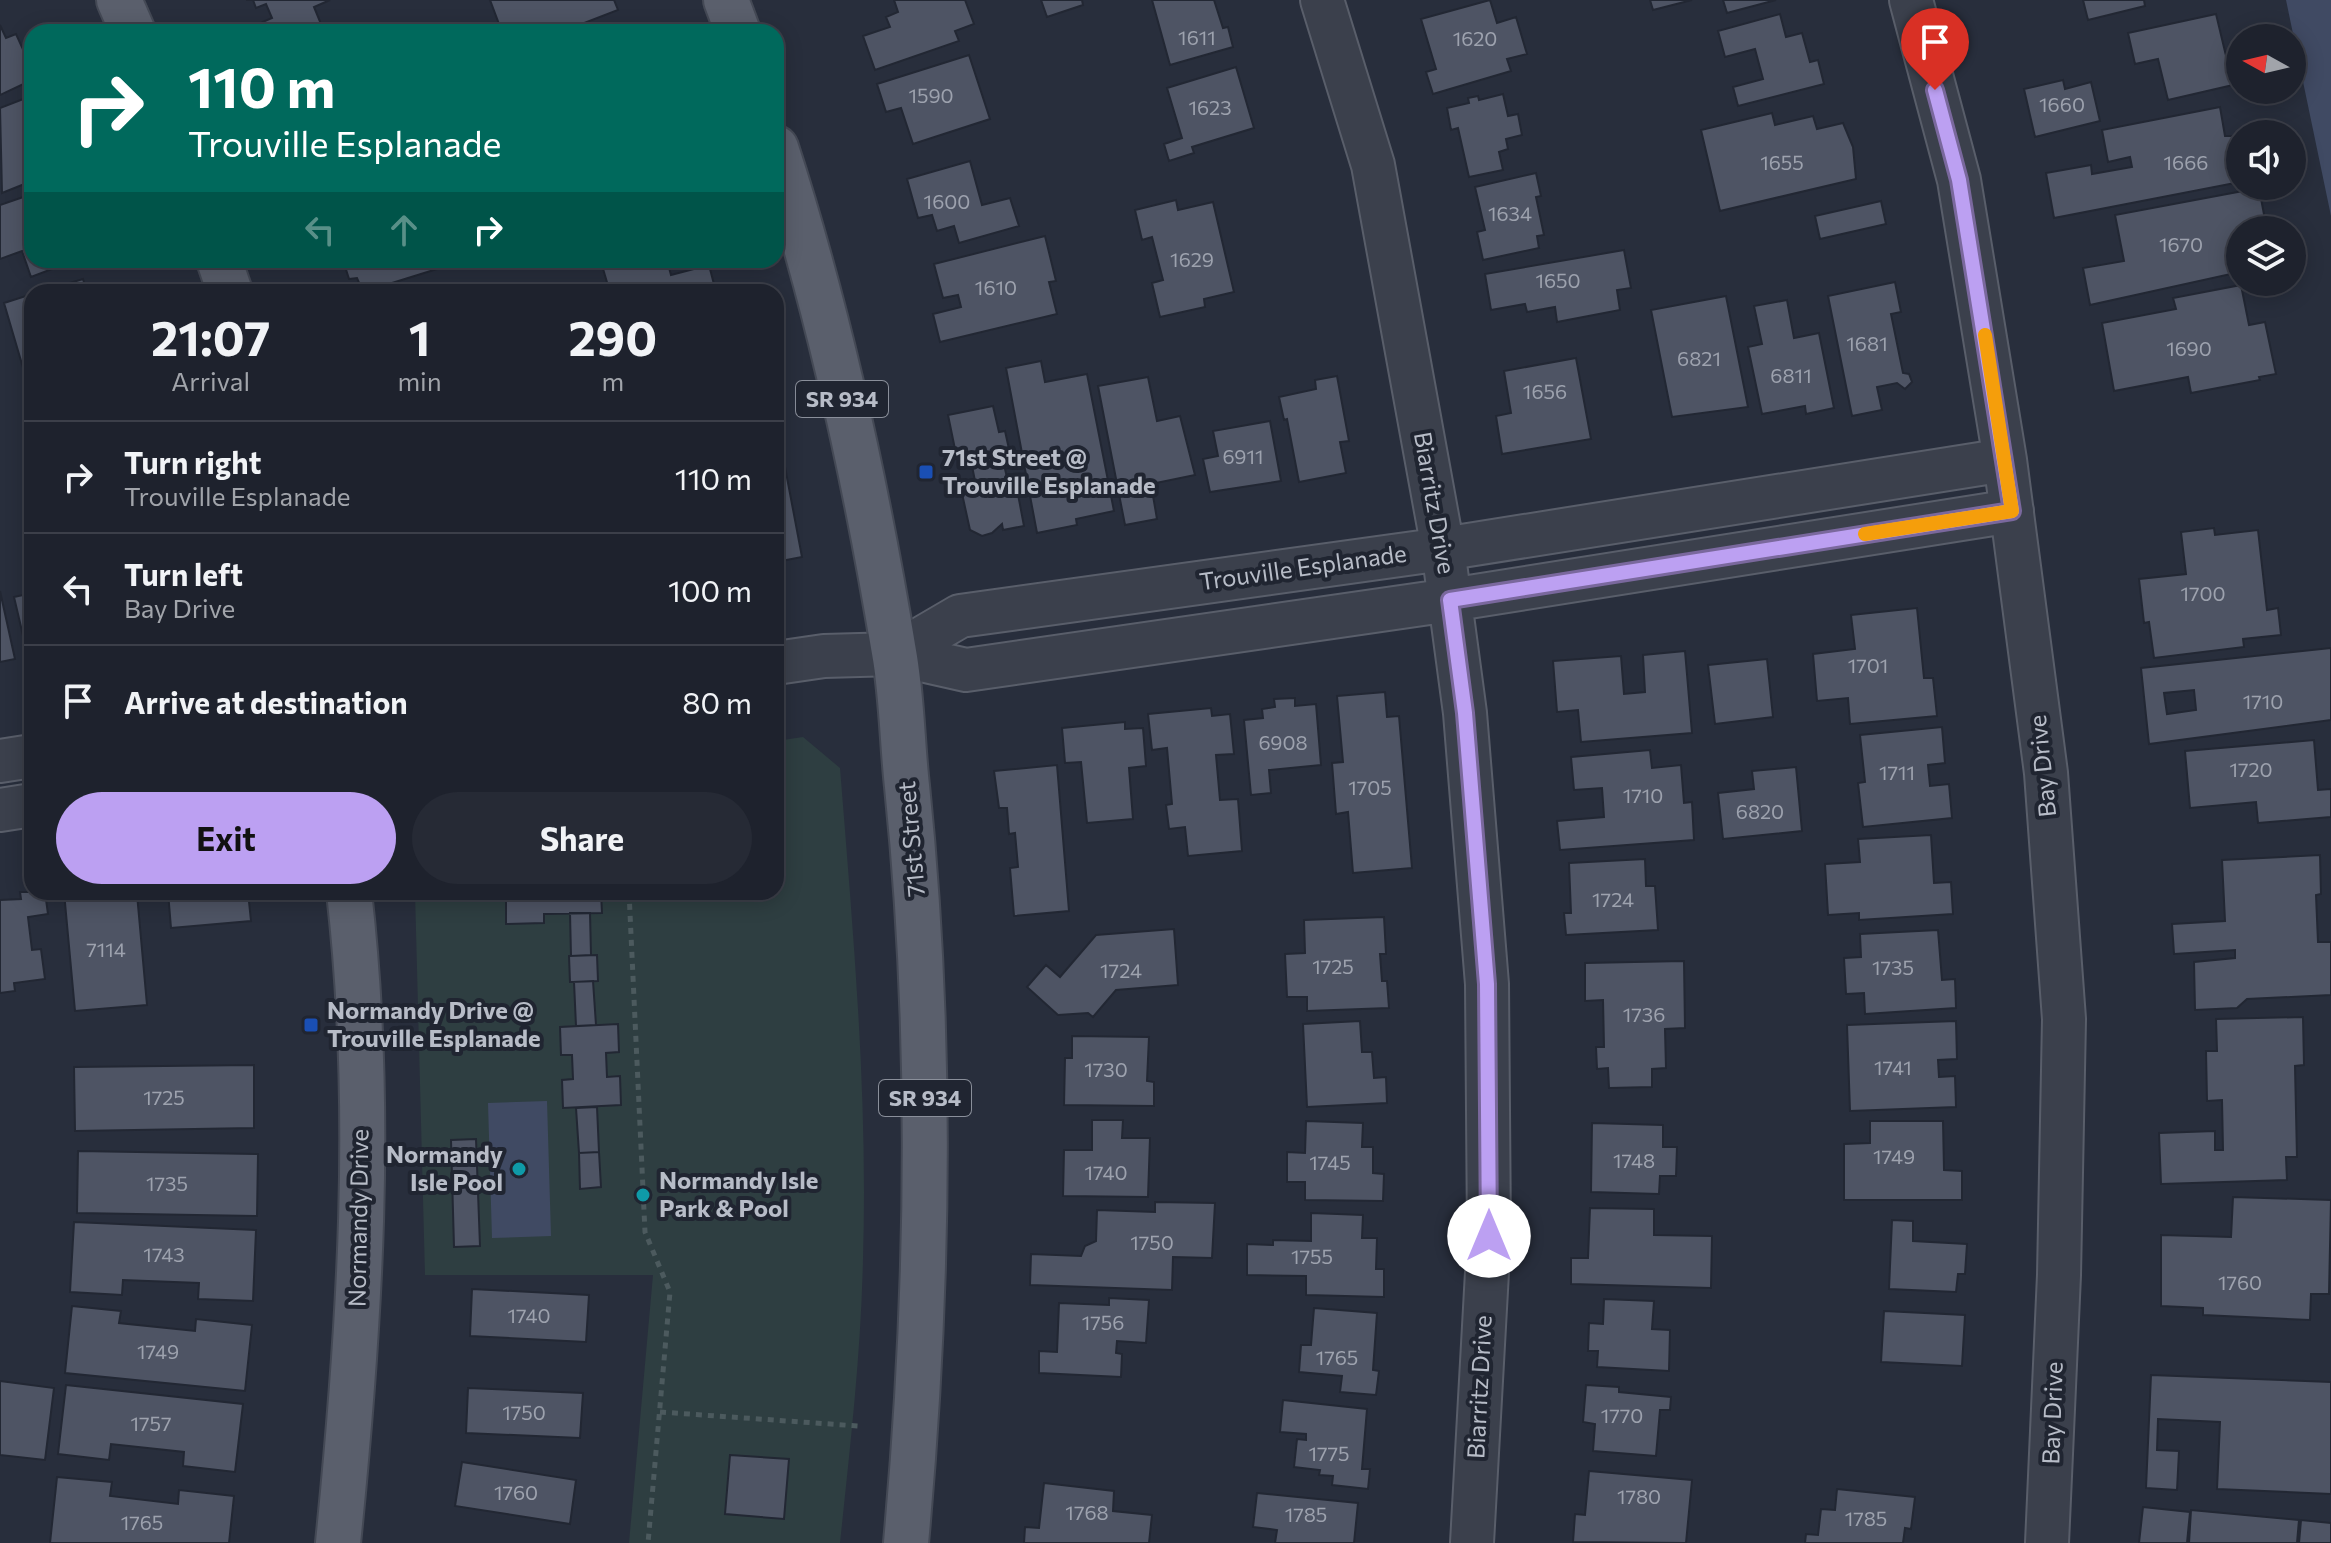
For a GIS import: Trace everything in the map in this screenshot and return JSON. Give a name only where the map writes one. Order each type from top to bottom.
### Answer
[{"type":"main road","points":[[119,0],[130,24]]},
{"type":"main road","points":[[726,0],[735,24]]},
{"type":"main road","name":"71st Street","points":[[784,178],[851,432],[895,654],[921,937],[925,1268],[906,1543]]},
{"type":"main road","name":"Normandy Drive","points":[[338,1543],[357,1307],[362,1173],[360,1040],[350,900]]},
{"type":"street","name":"Biarritz Drive","points":[[1322,0],[1373,165],[1443,549],[1465,713],[1487,984],[1489,1236],[1472,1543]]},
{"type":"street","name":"Bay Drive","points":[[1911,0],[1959,180],[2005,460],[2046,773],[2064,1019],[2059,1275],[2047,1543]]},
{"type":"street","name":"Trouville Esplanade","points":[[895,654],[960,616],[1443,549],[2005,460]]},
{"type":"street","name":"Trouville Esplanade","points":[[784,662],[824,656],[895,654],[966,670],[1450,600],[2012,511]]},
{"type":"street","points":[[0,761],[24,757]]},
{"type":"street","points":[[0,810],[24,806]]},
{"type":"path","points":[[629,900],[645,1232],[670,1292],[648,1543]]},
{"type":"path","points":[[660,1412],[858,1426]]},
{"type":"shaded area","name":"Normandy Isle Park & Pool","points":[[803,737],[840,768],[854,951],[863,1136],[862,1295],[840,1543],[629,1543],[653,1275],[425,1275],[415,900],[784,900],[784,740]]},
{"type":"water","points":[[2286,0],[2331,0],[2331,216],[2306,96],[2306,24],[2291,24]]},
{"type":"water","name":"Normandy Isle Pool","points":[[547,1101],[551,1236],[492,1238],[488,1103]]},
{"type":"building","points":[[253,0],[330,0],[314,7],[321,24],[258,24],[272,18],[266,4],[256,8]]},
{"type":"building","points":[[490,0],[614,0],[618,10],[582,24],[499,24]]},
{"type":"building","points":[[894,0],[965,0],[974,24],[955,31],[959,41],[875,70],[863,36],[890,27],[886,17],[898,12]]},
{"type":"building","points":[[1041,0],[1082,0],[1083,5],[1047,17]]},
{"type":"building","points":[[1152,0],[1214,0],[1223,28],[1228,27],[1233,47],[1170,65]]},
{"type":"building","points":[[1490,0],[1497,23],[1516,17],[1527,54],[1507,59],[1511,71],[1433,94],[1426,72],[1436,69],[1421,19]]},
{"type":"building","points":[[1650,0],[1692,0],[1653,10]]},
{"type":"building","points":[[1723,0],[1776,0],[1727,13]]},
{"type":"building","points":[[2083,0],[2144,0],[2145,6],[2088,20]]},
{"type":"building","points":[[1780,14],[1786,37],[1802,33],[1810,62],[1818,60],[1824,84],[1738,106],[1733,87],[1763,79],[1755,49],[1725,57],[1718,31]]},
{"type":"building","points":[[2216,14],[2226,56],[2226,87],[2168,100],[2158,59],[2135,64],[2128,33]]},
{"type":"building","points":[[0,25],[6,38],[16,34],[24,52],[24,84],[0,95]]},
{"type":"building","points":[[969,55],[990,119],[913,144],[901,108],[886,112],[877,84]]},
{"type":"building","points":[[1236,67],[1254,128],[1192,147],[1194,153],[1169,161],[1164,144],[1182,138],[1167,88]]},
{"type":"building","points":[[2063,80],[2065,89],[2091,82],[2100,121],[2035,137],[2024,89]]},
{"type":"building","points":[[1503,94],[1508,116],[1518,114],[1522,135],[1506,139],[1508,149],[1499,152],[1503,170],[1469,177],[1458,128],[1451,130],[1447,108],[1469,103],[1468,98],[1478,96],[1479,100]]},
{"type":"building","points":[[24,99],[24,184],[2,193],[0,108]]},
{"type":"building","points":[[2220,107],[2226,136],[2226,185],[2054,218],[2046,173],[2091,165],[2092,174],[2132,167],[2130,157],[2108,162],[2102,130]]},
{"type":"building","points":[[1772,113],[1775,125],[1813,116],[1817,129],[1843,123],[1853,147],[1856,179],[1720,211],[1701,130]]},
{"type":"building","points":[[970,161],[982,205],[1010,198],[1019,226],[959,243],[954,226],[937,231],[932,215],[918,218],[907,179]]},
{"type":"building","points":[[1536,173],[1541,196],[1536,197],[1544,235],[1537,236],[1539,248],[1483,260],[1477,232],[1485,230],[1475,187]]},
{"type":"building","points":[[2226,194],[2226,200],[2261,200],[2264,216],[2226,216],[2226,275],[2090,305],[2083,268],[2124,261],[2115,215]]},
{"type":"building","points":[[24,197],[24,257],[22,251],[0,259],[0,205]]},
{"type":"building","points":[[1176,200],[1178,210],[1213,202],[1234,292],[1204,299],[1205,307],[1160,317],[1152,283],[1163,280],[1152,237],[1142,240],[1135,210]]},
{"type":"building","points":[[1881,201],[1886,224],[1820,239],[1815,216]]},
{"type":"building","points":[[1045,236],[1056,281],[1049,282],[1057,314],[940,342],[933,314],[961,307],[958,295],[943,298],[934,264]]},
{"type":"building","points":[[1624,250],[1631,288],[1617,290],[1620,310],[1557,322],[1555,307],[1527,312],[1525,304],[1491,310],[1485,274]]},
{"type":"building","points":[[28,268],[55,268],[31,277]]},
{"type":"building","points":[[346,268],[440,268],[389,284],[360,284],[357,278],[349,279]]},
{"type":"building","points":[[603,268],[669,268],[671,275],[710,268],[714,284],[608,284]]},
{"type":"building","points":[[83,279],[85,284],[66,284]]},
{"type":"building","points":[[1895,282],[1901,312],[1891,314],[1903,373],[1909,374],[1912,382],[1905,389],[1897,383],[1877,387],[1882,410],[1852,416],[1828,296]]},
{"type":"building","points":[[2226,288],[2226,296],[2243,296],[2249,325],[2265,322],[2276,374],[2191,393],[2188,377],[2114,391],[2102,323],[2176,309],[2173,298]]},
{"type":"building","points":[[1726,296],[1748,407],[1672,417],[1651,310]]},
{"type":"building","points":[[24,297],[24,371],[4,303]]},
{"type":"building","points":[[1787,300],[1794,338],[1819,333],[1834,408],[1806,414],[1805,406],[1762,414],[1748,347],[1762,344],[1754,306]]},
{"type":"building","points":[[1576,358],[1591,439],[1502,454],[1496,416],[1511,413],[1504,371]]},
{"type":"building","points":[[1041,361],[1045,382],[1087,374],[1114,511],[1076,519],[1077,525],[1037,533],[1006,368]]},
{"type":"building","points":[[1337,376],[1349,441],[1340,442],[1346,473],[1299,482],[1287,419],[1284,420],[1279,397],[1316,389],[1315,380]]},
{"type":"building","points":[[1148,377],[1157,421],[1180,416],[1195,475],[1151,484],[1157,519],[1125,525],[1098,386]]},
{"type":"building","points":[[993,406],[999,432],[1005,431],[1013,467],[1005,469],[1010,490],[1017,489],[1024,526],[1003,530],[1002,524],[992,533],[982,536],[970,530],[961,489],[976,486],[970,456],[957,459],[948,415]]},
{"type":"building","points":[[1270,421],[1281,481],[1210,492],[1203,459],[1218,456],[1213,431]]},
{"type":"building","points":[[784,467],[802,557],[784,560]]},
{"type":"building","points":[[2214,528],[2215,535],[2258,530],[2267,610],[2278,608],[2281,635],[2243,639],[2244,647],[2154,658],[2149,622],[2144,623],[2139,579],[2186,574],[2181,532]]},
{"type":"building","points":[[0,591],[15,659],[0,662]]},
{"type":"building","points":[[24,595],[24,640],[14,597]]},
{"type":"building","points":[[1917,608],[1924,678],[1933,678],[1937,716],[1850,724],[1848,698],[1817,701],[1813,654],[1855,649],[1851,615]]},
{"type":"building","points":[[2331,648],[2331,720],[2149,744],[2141,668]],"holes":[[[2194,690],[2196,710],[2167,714],[2164,693]]]},
{"type":"building","points":[[1685,651],[1692,733],[1581,742],[1578,710],[1557,712],[1553,661],[1621,656],[1624,694],[1645,692],[1643,655]]},
{"type":"building","points":[[1767,659],[1773,717],[1715,724],[1708,665]]},
{"type":"building","points":[[1385,692],[1387,717],[1399,716],[1412,868],[1353,873],[1348,812],[1336,814],[1332,763],[1343,762],[1337,696]]},
{"type":"building","points":[[1295,698],[1295,706],[1316,704],[1321,765],[1269,770],[1271,793],[1251,795],[1244,720],[1263,718],[1262,709],[1275,707],[1274,699]]},
{"type":"building","points":[[1211,708],[1212,716],[1230,714],[1234,754],[1216,755],[1220,800],[1238,799],[1242,851],[1188,856],[1185,827],[1169,829],[1166,805],[1172,804],[1167,748],[1152,750],[1148,714]]},
{"type":"building","points":[[1125,722],[1125,729],[1143,728],[1146,766],[1129,768],[1133,819],[1087,823],[1081,762],[1065,763],[1062,728]]},
{"type":"building","points":[[1942,727],[1945,763],[1928,765],[1930,786],[1949,784],[1952,818],[1863,827],[1858,783],[1865,782],[1860,735]]},
{"type":"building","points":[[2314,740],[2318,790],[2331,789],[2331,817],[2258,823],[2256,802],[2190,808],[2185,751]]},
{"type":"building","points":[[1650,750],[1652,768],[1681,765],[1684,803],[1692,802],[1694,840],[1560,850],[1557,821],[1604,817],[1602,788],[1574,790],[1571,757]]},
{"type":"building","points":[[1057,765],[1069,911],[1014,916],[1010,868],[1018,867],[1015,833],[1009,834],[1007,808],[999,808],[994,771]]},
{"type":"building","points":[[1796,767],[1802,831],[1723,839],[1718,793],[1754,789],[1752,771]]},
{"type":"building","points":[[1931,835],[1934,883],[1951,882],[1953,914],[1859,920],[1859,913],[1828,915],[1825,864],[1860,862],[1858,839]]},
{"type":"building","points":[[2320,855],[2321,894],[2316,895],[2318,942],[2331,942],[2331,995],[2247,999],[2237,1008],[2195,1010],[2194,962],[2235,958],[2235,950],[2174,954],[2172,924],[2225,921],[2222,860]]},
{"type":"building","points":[[1645,859],[1646,886],[1655,886],[1658,930],[1566,935],[1564,913],[1571,913],[1569,863]]},
{"type":"building","points":[[20,892],[24,892],[24,900],[46,900],[48,914],[28,917],[32,950],[41,949],[45,979],[14,983],[15,991],[0,993],[0,900],[21,899]]},
{"type":"building","points":[[65,900],[138,900],[147,1005],[75,1011]]},
{"type":"building","points":[[169,900],[249,900],[251,921],[171,928]]},
{"type":"building","points":[[506,900],[601,900],[602,913],[544,914],[544,923],[506,924]]},
{"type":"building","points":[[570,913],[590,913],[591,955],[571,956]]},
{"type":"building","points":[[1384,917],[1386,954],[1380,954],[1382,981],[1387,981],[1389,1008],[1307,1011],[1307,997],[1287,997],[1285,954],[1305,953],[1304,920]]},
{"type":"building","points":[[1174,929],[1178,985],[1116,990],[1093,1017],[1088,1013],[1058,1015],[1027,987],[1046,965],[1060,977],[1096,935]]},
{"type":"building","points":[[1938,930],[1942,980],[1955,979],[1956,1008],[1865,1014],[1864,993],[1846,994],[1844,958],[1861,957],[1860,934]]},
{"type":"building","points":[[597,955],[598,981],[570,982],[569,956]]},
{"type":"building","points":[[1684,961],[1685,1028],[1665,1029],[1666,1068],[1652,1069],[1652,1087],[1609,1088],[1608,1068],[1597,1069],[1596,1047],[1604,1047],[1603,1000],[1585,1001],[1585,963]]},
{"type":"building","points":[[593,981],[596,1025],[576,1026],[574,982]]},
{"type":"building","points":[[2303,1017],[2304,1065],[2295,1066],[2297,1157],[2286,1157],[2287,1180],[2161,1184],[2159,1133],[2215,1131],[2215,1150],[2223,1150],[2222,1100],[2207,1101],[2206,1051],[2217,1051],[2216,1019]]},
{"type":"building","points":[[1360,1021],[1362,1052],[1372,1052],[1374,1078],[1386,1077],[1387,1103],[1307,1107],[1303,1024]]},
{"type":"building","points":[[1956,1021],[1957,1059],[1938,1060],[1939,1077],[1955,1076],[1956,1107],[1850,1111],[1847,1025]]},
{"type":"building","points":[[618,1024],[619,1052],[606,1053],[607,1077],[620,1076],[621,1105],[563,1108],[562,1080],[573,1079],[572,1055],[561,1055],[560,1027]]},
{"type":"building","points":[[1072,1036],[1149,1037],[1147,1081],[1154,1082],[1154,1106],[1064,1105],[1065,1058],[1072,1058]]},
{"type":"building","points":[[254,1065],[254,1128],[75,1131],[74,1067]]},
{"type":"building","points":[[597,1107],[599,1152],[579,1153],[576,1108]]},
{"type":"building","points":[[1092,1120],[1123,1120],[1122,1138],[1150,1138],[1148,1197],[1063,1196],[1064,1150],[1092,1150]]},
{"type":"building","points":[[1306,1121],[1363,1123],[1362,1147],[1373,1147],[1373,1173],[1384,1174],[1383,1201],[1305,1200],[1305,1182],[1287,1182],[1287,1152],[1305,1153]]},
{"type":"building","points":[[1870,1121],[1943,1121],[1944,1170],[1962,1171],[1962,1200],[1844,1200],[1844,1144],[1870,1143]]},
{"type":"building","points":[[1592,1123],[1663,1125],[1663,1147],[1677,1147],[1676,1176],[1660,1176],[1659,1194],[1591,1192]]},
{"type":"building","points":[[476,1139],[480,1246],[454,1247],[451,1140]]},
{"type":"building","points":[[78,1151],[258,1154],[257,1216],[77,1213]]},
{"type":"building","points":[[599,1152],[601,1187],[580,1189],[579,1153]]},
{"type":"building","points":[[2233,1197],[2331,1200],[2329,1294],[2311,1294],[2310,1320],[2203,1315],[2203,1308],[2161,1306],[2161,1235],[2231,1237]]},
{"type":"building","points":[[1155,1202],[1215,1203],[1212,1258],[1173,1257],[1172,1290],[1030,1285],[1031,1254],[1081,1256],[1085,1246],[1096,1241],[1097,1210],[1155,1212]]},
{"type":"building","points":[[1590,1208],[1654,1209],[1654,1235],[1712,1236],[1711,1288],[1571,1284],[1571,1258],[1588,1258]]},
{"type":"building","points":[[1311,1213],[1363,1215],[1362,1238],[1377,1238],[1376,1269],[1384,1269],[1384,1297],[1306,1295],[1306,1276],[1247,1275],[1247,1244],[1273,1245],[1273,1240],[1311,1241]]},
{"type":"building","points":[[1892,1220],[1913,1221],[1913,1241],[1967,1244],[1965,1274],[1958,1274],[1956,1292],[1889,1289]]},
{"type":"building","points":[[74,1222],[256,1230],[253,1301],[198,1299],[199,1283],[123,1280],[122,1295],[70,1292]]},
{"type":"building","points":[[472,1289],[589,1295],[586,1342],[470,1336]]},
{"type":"building","points":[[1109,1298],[1149,1300],[1146,1343],[1117,1341],[1116,1353],[1122,1354],[1121,1377],[1039,1373],[1039,1351],[1057,1352],[1059,1303],[1109,1305]]},
{"type":"building","points":[[1604,1299],[1654,1301],[1652,1329],[1670,1330],[1669,1371],[1597,1367],[1598,1351],[1588,1351],[1589,1323],[1603,1324]]},
{"type":"building","points":[[72,1306],[121,1311],[119,1323],[195,1331],[196,1319],[252,1325],[245,1391],[65,1373]]},
{"type":"building","points":[[1314,1308],[1377,1313],[1373,1370],[1379,1371],[1376,1395],[1340,1392],[1342,1376],[1299,1372],[1301,1345],[1311,1345]]},
{"type":"building","points":[[1884,1311],[1965,1315],[1962,1366],[1881,1362]]},
{"type":"building","points":[[2151,1375],[2331,1382],[2331,1494],[2217,1489],[2220,1422],[2158,1419],[2157,1450],[2179,1451],[2177,1490],[2146,1488]]},
{"type":"building","points":[[0,1381],[54,1388],[45,1460],[0,1455]]},
{"type":"building","points":[[66,1385],[243,1404],[235,1472],[183,1466],[184,1452],[111,1444],[109,1460],[58,1454]]},
{"type":"building","points":[[1586,1385],[1619,1387],[1619,1392],[1671,1397],[1670,1410],[1660,1410],[1656,1456],[1593,1451],[1595,1424],[1583,1422]]},
{"type":"building","points":[[468,1388],[583,1393],[580,1438],[466,1433]]},
{"type":"building","points":[[1283,1400],[1367,1409],[1362,1469],[1370,1469],[1368,1489],[1332,1485],[1333,1476],[1319,1475],[1320,1470],[1294,1467],[1297,1439],[1306,1440],[1306,1434],[1280,1432]]},
{"type":"building","points":[[730,1455],[789,1459],[784,1519],[725,1514]]},
{"type":"building","points":[[462,1462],[576,1480],[570,1524],[455,1506]]},
{"type":"building","points":[[1589,1471],[1692,1480],[1686,1543],[1573,1542],[1575,1514],[1585,1515]]},
{"type":"building","points":[[57,1477],[112,1482],[110,1496],[178,1504],[179,1490],[234,1496],[229,1543],[50,1543]]},
{"type":"building","points":[[1044,1483],[1114,1491],[1113,1511],[1152,1515],[1149,1543],[1024,1543],[1025,1527],[1039,1528]]},
{"type":"building","points":[[1837,1489],[1915,1497],[1911,1529],[1905,1528],[1903,1543],[1805,1543],[1806,1534],[1818,1535],[1821,1509],[1835,1510]]},
{"type":"building","points":[[1257,1493],[1358,1503],[1354,1543],[1275,1543],[1277,1530],[1253,1527]]},
{"type":"building","points":[[2143,1507],[2190,1512],[2187,1543],[2139,1543]]},
{"type":"building","points":[[2191,1510],[2299,1520],[2297,1543],[2189,1543]]},
{"type":"building","points":[[2301,1520],[2331,1523],[2331,1543],[2299,1543]]},
{"type":"slow traffic","points":[[1865,534],[2012,511],[1985,335]]},
{"type":"place","name":"71st Street @ Trouville Esplanade","points":[[926,472]]},
{"type":"place","name":"Normandy Drive @ Trouville Esplanade","points":[[311,1025]]},
{"type":"place","name":"Normandy Isle Pool","points":[[519,1169]]},
{"type":"place","name":"Normandy Isle Park & Pool","points":[[643,1195]]},
{"type":"route","points":[[1489,1236],[1487,984],[1465,713],[1450,600],[2012,511],[1959,180],[1935,90]]}]
